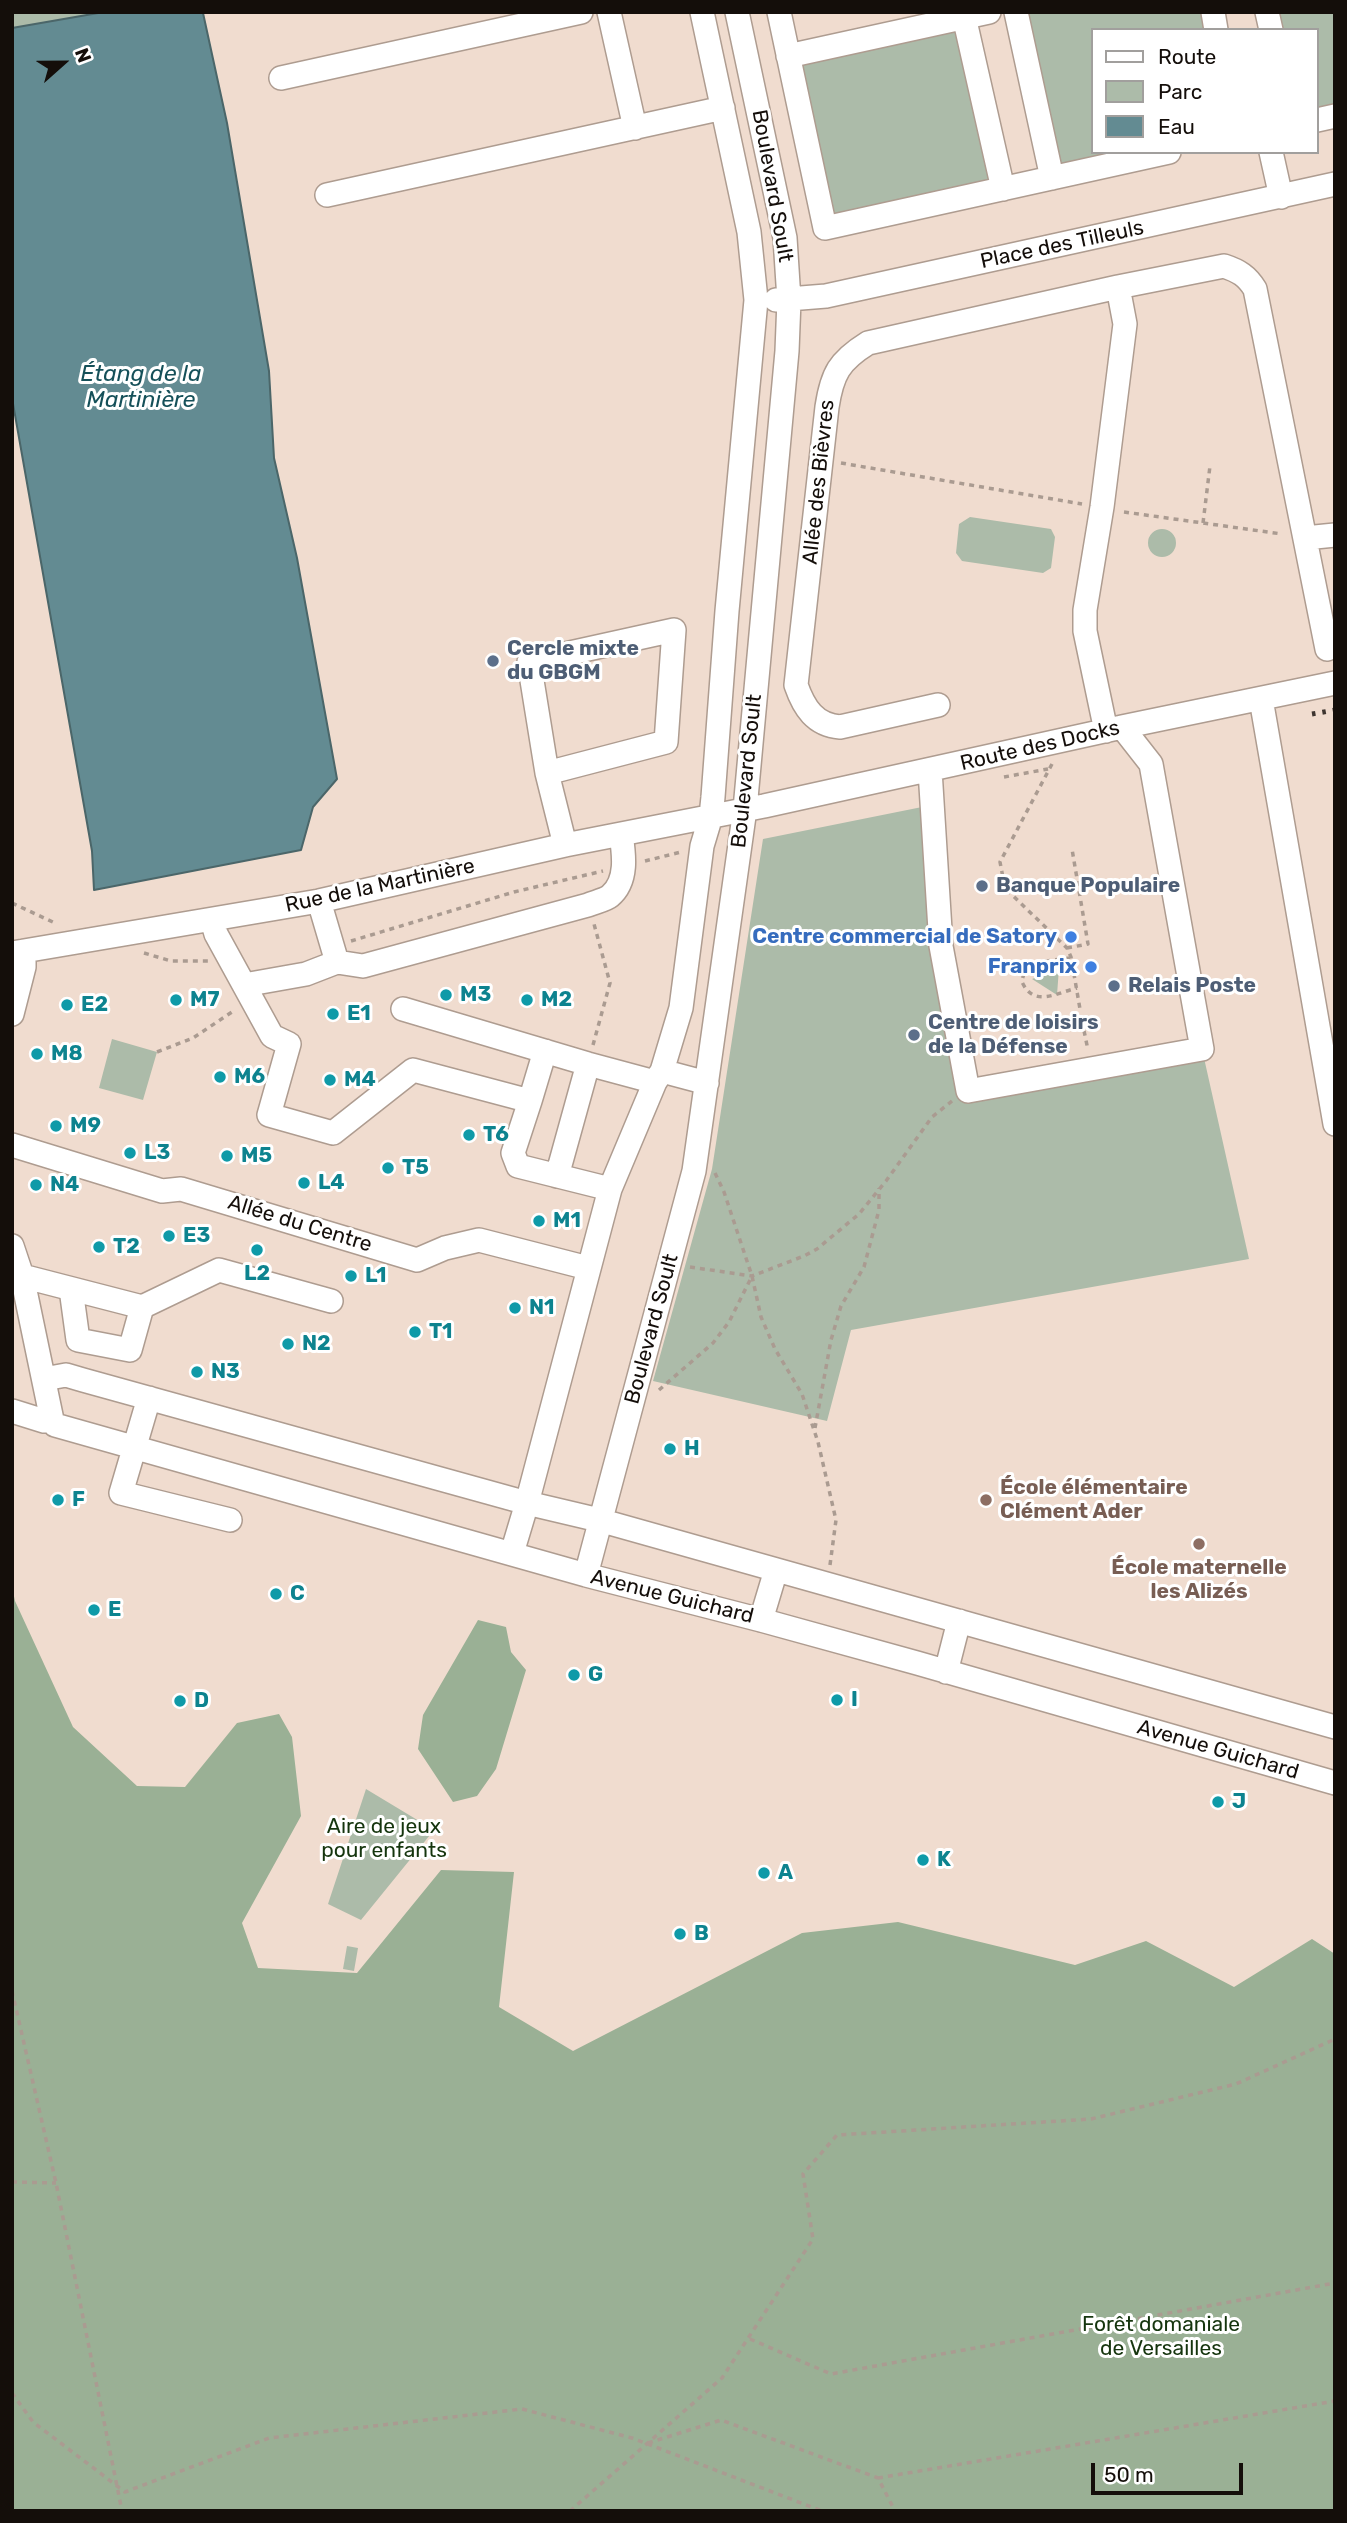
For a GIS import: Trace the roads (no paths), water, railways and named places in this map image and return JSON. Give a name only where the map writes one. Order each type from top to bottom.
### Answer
[{"type":"street","points":[[281,78],[581,12]]},
{"type":"street","points":[[609,12],[635,128]]},
{"type":"street","name":"Boulevard Soult","points":[[512,1553],[610,1189],[659,1076],[681,1008],[702,846],[711,816],[756,300],[749,232],[702,12]]},
{"type":"street","name":"Boulevard Soult","points":[[586,1575],[694,1171],[745,809],[787,351],[789,300],[785,238],[737,12]]},
{"type":"street","points":[[779,12],[825,228],[1160,154]]},
{"type":"street","points":[[788,56],[964,15],[989,12]]},
{"type":"street","points":[[1016,12],[1052,178]]},
{"type":"street","points":[[964,15],[1003,189]]},
{"type":"street","points":[[327,195],[635,128],[758,107]]},
{"type":"street","points":[[1271,154],[1281,197]]},
{"type":"street","name":"Place des Tilleuls","points":[[756,300],[826,296],[1335,184]]},
{"type":"street","name":"Allée des Bièvres","points":[[938,705],[840,727],[827,726],[814,718],[802,702],[796,685],[831,384],[838,368],[868,343],[1118,287],[1224,267],[1249,278],[1255,289],[1327,649]]},
{"type":"street","points":[[930,770],[941,946],[968,1091],[1202,1049],[1151,764],[1114,729],[1085,631],[1085,610],[1102,507],[1125,324],[1118,287]]},
{"type":"street","points":[[1305,538],[1335,535]]},
{"type":"street","points":[[547,772],[666,743],[674,631],[529,662],[547,772],[565,845]]},
{"type":"street","name":"Route des Docks","points":[[745,809],[1335,683]]},
{"type":"street","points":[[1261,699],[1335,1124]]},
{"type":"street","name":"Rue de la Martinière","points":[[18,952],[319,901],[565,845],[745,809]]},
{"type":"street","points":[[248,992],[337,962],[363,966],[588,905],[610,895],[621,879],[624,860],[621,834]]},
{"type":"street","points":[[319,901],[337,962]]},
{"type":"street","points":[[212,920],[216,934],[272,1036],[289,1044],[269,1115],[333,1133],[413,1070],[530,1101]]},
{"type":"street","points":[[12,1014],[24,967],[18,952]]},
{"type":"street","points":[[403,1009],[588,1064],[707,1083]]},
{"type":"street","points":[[545,1051],[513,1153],[518,1166],[610,1189]]},
{"type":"street","points":[[557,1176],[588,1064]]},
{"type":"street","name":"Allée du Centre","points":[[12,1145],[162,1191],[181,1189],[417,1259],[445,1248],[480,1240],[589,1268]]},
{"type":"street","points":[[12,1246],[22,1276],[52,1420]]},
{"type":"street","points":[[22,1276],[142,1307],[219,1270],[331,1301]]},
{"type":"street","points":[[71,1289],[78,1340],[130,1350],[142,1307]]},
{"type":"street","points":[[44,1379],[66,1375],[527,1503],[599,1520],[1335,1727]]},
{"type":"street","points":[[149,1398],[121,1493],[230,1520]]},
{"type":"street","name":"Avenue Guichard","points":[[12,1411],[44,1421],[52,1420],[55,1424],[586,1575],[761,1620],[1335,1783]]},
{"type":"street","points":[[761,1620],[775,1570]]},
{"type":"street","points":[[946,1672],[959,1621]]},
{"type":"water","name":"Étang de la Martinière","points":[[104,12],[203,13],[227,123],[269,371],[274,458],[297,558],[337,779],[313,807],[301,850],[94,890],[92,851],[12,398],[12,28]]},
{"type":"railway","points":[[1312,714],[1335,710]]},
{"type":"place","name":"Cercle mixte du GBGM","points":[[493,661]]},
{"type":"place","name":"Banque Populaire","points":[[982,886]]},
{"type":"place","name":"Centre commercial de Satory","points":[[1071,937]]},
{"type":"place","name":"Franprix","points":[[1091,967]]},
{"type":"place","name":"Relais Poste","points":[[1114,986]]},
{"type":"place","name":"M3","points":[[446,995]]},
{"type":"place","name":"M7","points":[[176,1000]]},
{"type":"place","name":"M2","points":[[527,1000]]},
{"type":"place","name":"E2","points":[[67,1005]]},
{"type":"place","name":"E1","points":[[333,1014]]},
{"type":"place","name":"Centre de loisirs de la Défense","points":[[914,1035]]},
{"type":"place","name":"M8","points":[[37,1054]]},
{"type":"place","name":"M6","points":[[220,1077]]},
{"type":"place","name":"M4","points":[[330,1080]]},
{"type":"place","name":"M9","points":[[56,1126]]},
{"type":"place","name":"T6","points":[[469,1135]]},
{"type":"place","name":"L3","points":[[130,1153]]},
{"type":"place","name":"M5","points":[[227,1156]]},
{"type":"place","name":"T5","points":[[388,1168]]},
{"type":"place","name":"L4","points":[[304,1183]]},
{"type":"place","name":"N4","points":[[36,1185]]},
{"type":"place","name":"M1","points":[[539,1221]]},
{"type":"place","name":"E3","points":[[169,1236]]},
{"type":"place","name":"T2","points":[[99,1247]]},
{"type":"place","name":"L2","points":[[257,1250]]},
{"type":"place","name":"L1","points":[[351,1276]]},
{"type":"place","name":"N1","points":[[515,1308]]},
{"type":"place","name":"T1","points":[[415,1332]]},
{"type":"place","name":"N2","points":[[288,1344]]},
{"type":"place","name":"N3","points":[[197,1372]]},
{"type":"place","name":"H","points":[[670,1449]]},
{"type":"place","name":"F","points":[[58,1500]]},
{"type":"place","name":"École élémentaire Clément Ader","points":[[986,1500]]},
{"type":"place","name":"École maternelle les Alizés","points":[[1199,1544]]},
{"type":"place","name":"C","points":[[276,1594]]},
{"type":"place","name":"E","points":[[94,1610]]},
{"type":"place","name":"G","points":[[574,1675]]},
{"type":"place","name":"I","points":[[837,1700]]},
{"type":"place","name":"D","points":[[180,1701]]},
{"type":"place","name":"J","points":[[1218,1802]]},
{"type":"place","name":"K","points":[[923,1860]]},
{"type":"place","name":"A","points":[[764,1873]]},
{"type":"place","name":"B","points":[[680,1934]]},
{"type":"park label","name":"Aire de jeux pour enfants","points":[[384,1839]]},
{"type":"park label","name":"Forêt domaniale de Versailles","points":[[1161,2337]]}]
